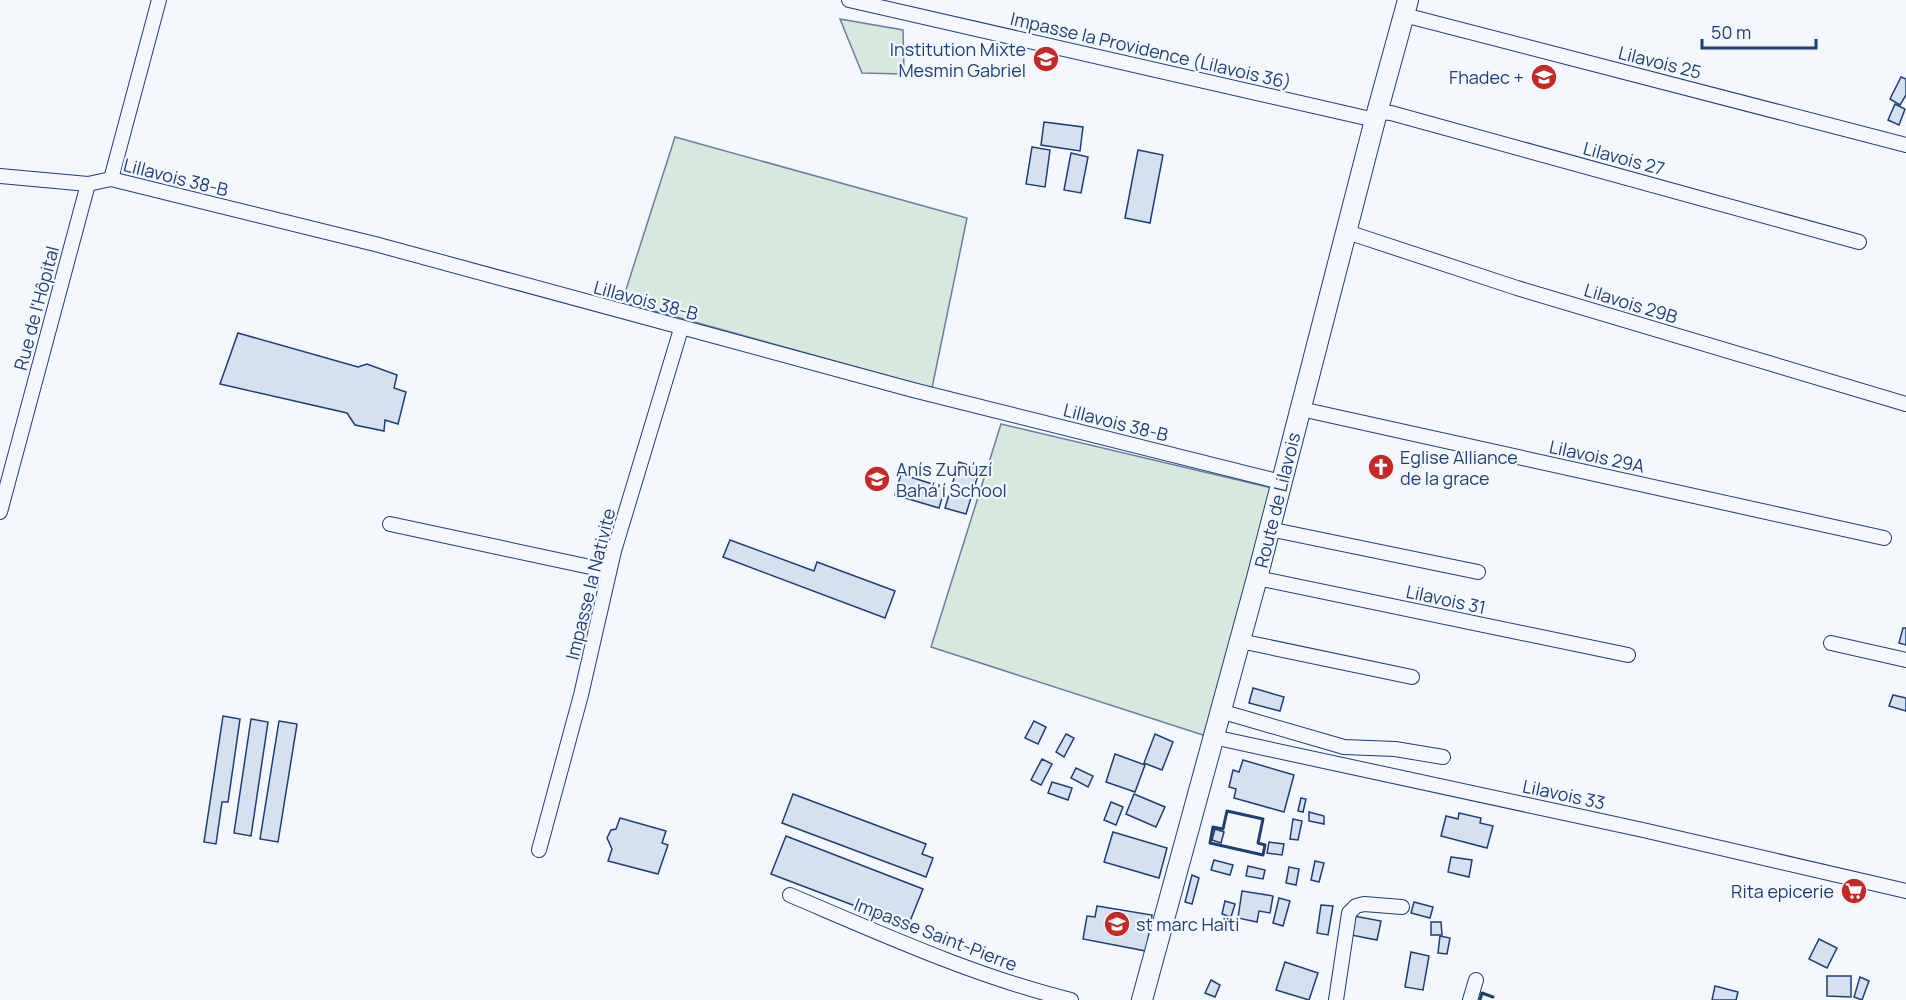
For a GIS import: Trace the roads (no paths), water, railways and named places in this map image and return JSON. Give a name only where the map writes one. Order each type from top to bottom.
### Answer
[{"type":"main road","name":"Route de Lilavois","points":[[1142,1000],[1257,578],[1406,8]]},
{"type":"street","points":[[111,179],[159,0]]},
{"type":"street","name":"Impasse la Providence (Lilavois 36)","points":[[849,0],[1377,116]]},
{"type":"street","name":"Lilavois 25","points":[[1406,8],[1906,145]]},
{"type":"street","name":"Lilavois 27","points":[[1377,116],[1391,113],[1859,242]]},
{"type":"street","name":"Lillavois 38-B","points":[[0,176],[88,184],[111,179],[375,244],[913,390],[1281,482]]},
{"type":"street","name":"Rue de l'Hôpital","points":[[0,512],[2,497],[88,184]]},
{"type":"street","name":"Lilavois 29B","points":[[1347,232],[1517,288],[1906,404]]},
{"type":"street","name":"Impasse la Nativite","points":[[539,850],[581,695],[609,571],[681,328]]},
{"type":"street","name":"Lilavois 29A","points":[[1301,409],[1884,538]]},
{"type":"street","points":[[390,524],[609,571]]},
{"type":"street","points":[[1269,529],[1478,572]]},
{"type":"street","name":"Lilavois 31","points":[[1257,578],[1628,655]]},
{"type":"street","points":[[1240,640],[1412,677]]},
{"type":"street","points":[[1831,643],[1906,660]]},
{"type":"street","points":[[1220,711],[1344,747],[1395,749],[1443,757]]},
{"type":"street","name":"Lilavois 33","points":[[1213,737],[1654,832],[1906,891]]},
{"type":"street","name":"Impasse Saint-Pierre","points":[[790,895],[921,951],[1035,991],[1071,1000]]},
{"type":"street","points":[[1336,1000],[1348,913],[1356,906],[1364,904],[1402,907]]},
{"type":"street","points":[[1470,1000],[1476,980]]},
{"type":"place","name":"Institution Mixte Mesmin Gabriel","points":[[1046,59]]},
{"type":"place","name":"Fhadec +","points":[[1544,77]]},
{"type":"place","name":"Eglise Alliance de la grace","points":[[1381,467]]},
{"type":"place","name":"Anís Zunúzí Bahá'í School","points":[[877,479]]},
{"type":"place","name":"Rita epicerie","points":[[1854,891]]},
{"type":"place","name":"st marc Haïti","points":[[1117,924]]}]
